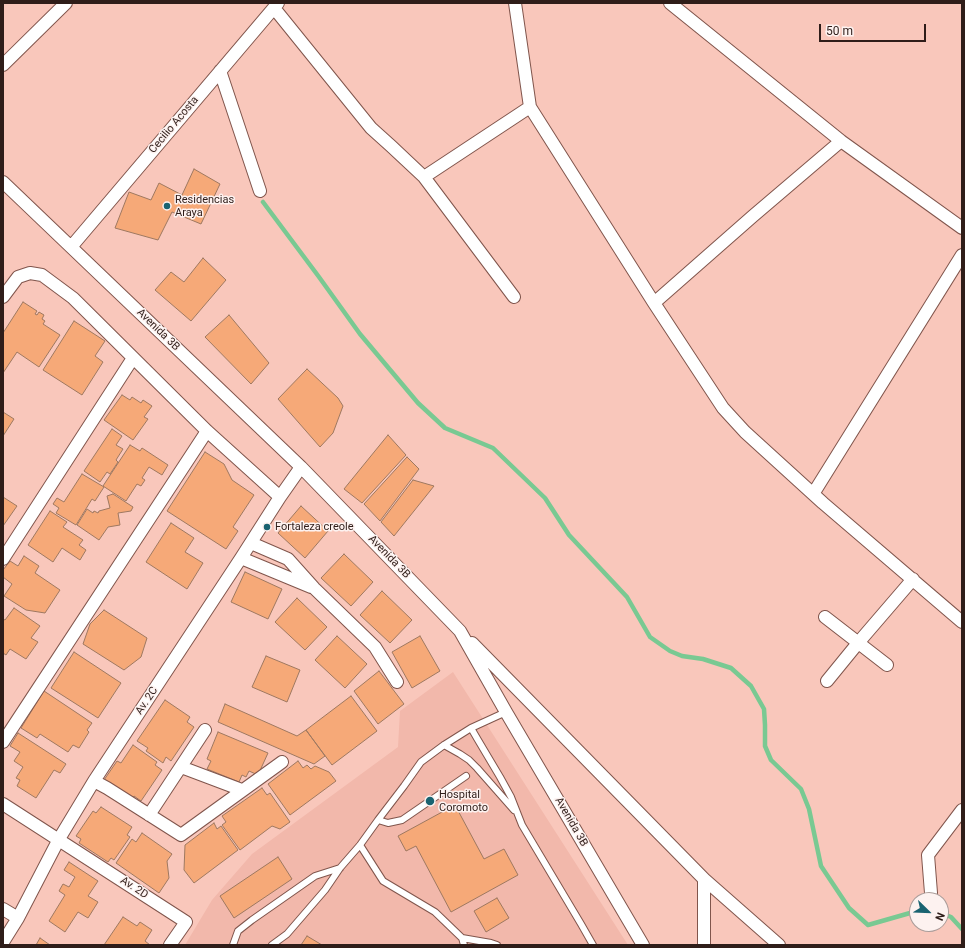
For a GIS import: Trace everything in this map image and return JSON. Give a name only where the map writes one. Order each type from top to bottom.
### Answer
[{"type":"street","points":[[3,65],[66,3]]},
{"type":"street","points":[[515,3],[530,107],[654,303],[723,408],[745,432],[823,503],[962,622]]},
{"type":"street","points":[[670,3],[840,141],[962,228]]},
{"type":"street","points":[[276,5],[371,128],[424,177],[514,297]]},
{"type":"street","name":"Cecilio Acosta","points":[[71,247],[276,5]]},
{"type":"street","points":[[220,70],[260,191]]},
{"type":"street","points":[[424,177],[530,107]]},
{"type":"street","points":[[654,303],[840,141]]},
{"type":"street","name":"Avenida 3B","points":[[3,182],[301,467],[460,631],[643,945]]},
{"type":"street","points":[[813,494],[962,255]]},
{"type":"street","points":[[4,294],[18,277],[30,273],[42,275],[73,298],[207,431],[280,497]]},
{"type":"street","points":[[3,559],[133,358]]},
{"type":"street","points":[[3,742],[207,431]]},
{"type":"street","name":"Av. 2C","points":[[3,942],[18,918],[59,839],[94,781],[301,467]]},
{"type":"street","points":[[251,543],[288,559],[314,588],[374,647],[398,682]]},
{"type":"street","points":[[241,558],[314,588]]},
{"type":"street","points":[[827,681],[913,579]]},
{"type":"street","points":[[825,617],[887,665]]},
{"type":"street","points":[[460,631],[704,879],[779,945]]},
{"type":"street","points":[[149,815],[205,730]]},
{"type":"street","points":[[94,781],[181,835],[282,762]]},
{"type":"street","points":[[181,767],[242,790]]},
{"type":"street","points":[[3,804],[59,839]]},
{"type":"street","points":[[931,892],[928,855],[962,810]]},
{"type":"street","name":"Av. 2D","points":[[59,839],[186,922],[170,945]]},
{"type":"street","points":[[704,879],[704,945]]},
{"type":"street","points":[[3,908],[18,918]]},
{"type":"lane","points":[[272,945],[287,934],[325,890],[421,762],[471,728],[506,712]]},
{"type":"lane","points":[[471,728],[500,777],[522,825],[593,945]]},
{"type":"lane","points":[[444,745],[469,760],[517,815]]},
{"type":"lane","points":[[378,820],[388,823],[402,820],[466,776]]},
{"type":"lane","points":[[360,845],[383,881],[435,912],[462,938],[464,945]]},
{"type":"lane","points":[[233,945],[238,931],[252,920],[315,876],[340,868]]},
{"type":"lane","points":[[462,938],[497,945]]},
{"type":"shaded area","name":"Hospital Coromoto","points":[[453,672],[628,945],[185,945],[212,900],[252,854],[398,747],[400,711]]},
{"type":"building","name":"Residencias Araya","points":[[194,169],[220,184],[201,224],[172,212],[158,240],[115,228],[129,192],[151,200],[159,183],[182,195]]},
{"type":"building","points":[[203,258],[226,280],[191,321],[155,290],[171,272],[184,282]]},
{"type":"building","points":[[23,302],[37,311],[35,314],[37,315],[39,312],[44,315],[42,319],[45,321],[43,324],[60,335],[39,367],[17,352],[3,373],[3,333]]},
{"type":"building","points":[[229,315],[269,363],[251,384],[205,337]]},
{"type":"building","points":[[74,321],[105,341],[95,356],[103,362],[82,395],[43,370]]},
{"type":"building","points":[[307,369],[338,398],[343,406],[333,433],[320,447],[278,399]]},
{"type":"building","points":[[122,395],[130,400],[132,397],[141,403],[143,400],[152,406],[144,417],[148,419],[133,440],[104,420]]},
{"type":"building","points":[[3,412],[14,419],[3,436]]},
{"type":"building","points":[[112,429],[122,436],[116,445],[123,449],[116,460],[118,462],[110,474],[107,472],[100,482],[84,471]]},
{"type":"building","points":[[388,435],[406,455],[362,503],[344,489]]},
{"type":"building","points":[[130,445],[140,451],[142,448],[168,465],[162,475],[149,467],[142,478],[145,480],[141,486],[137,484],[126,501],[103,486]]},
{"type":"building","points":[[205,452],[224,464],[232,480],[254,495],[233,527],[238,531],[226,549],[167,511]]},
{"type":"building","points":[[407,457],[419,469],[380,521],[364,504]]},
{"type":"building","points":[[82,474],[104,487],[95,501],[92,499],[76,525],[56,513],[59,508],[53,504],[57,498],[64,502]]},
{"type":"building","points":[[413,480],[434,486],[394,536],[381,522]]},
{"type":"building","points":[[113,494],[133,507],[131,511],[118,513],[120,525],[108,527],[99,540],[77,525],[87,509],[93,513],[94,511],[98,513],[99,511],[110,508],[107,496]]},
{"type":"building","points":[[3,497],[17,506],[3,526]]},
{"type":"building","points":[[301,506],[328,531],[305,558],[278,533]]},
{"type":"building","points":[[50,511],[67,522],[63,527],[83,540],[79,545],[86,550],[80,560],[62,548],[53,562],[28,545]]},
{"type":"building","points":[[171,523],[194,538],[185,552],[203,563],[187,589],[146,562]]},
{"type":"building","points":[[344,554],[373,582],[351,606],[321,578]]},
{"type":"building","points":[[24,556],[39,566],[35,573],[60,590],[45,613],[26,610],[4,596],[12,584],[3,577],[3,570],[10,561],[18,566]]},
{"type":"building","points":[[245,572],[282,589],[268,619],[231,602]]},
{"type":"building","points":[[382,591],[412,620],[390,643],[360,615]]},
{"type":"building","points":[[297,598],[327,627],[305,650],[275,622]]},
{"type":"building","points":[[14,608],[40,626],[31,638],[38,642],[26,659],[10,649],[6,655],[3,653],[3,619],[5,620]]},
{"type":"building","points":[[104,610],[147,638],[141,657],[124,670],[83,644],[90,624]]},
{"type":"building","points":[[337,636],[367,664],[345,688],[315,660]]},
{"type":"building","points":[[420,636],[440,671],[412,688],[392,652]]},
{"type":"building","points":[[74,652],[121,683],[98,718],[51,688]]},
{"type":"building","points":[[266,656],[300,670],[287,702],[252,687]]},
{"type":"building","points":[[379,671],[404,704],[378,724],[354,691]]},
{"type":"building","points":[[44,691],[92,723],[87,730],[89,732],[79,748],[73,745],[68,752],[40,734],[37,738],[21,728]]},
{"type":"building","points":[[351,696],[377,731],[332,765],[306,730]]},
{"type":"building","points":[[165,700],[190,717],[187,722],[194,727],[171,761],[166,757],[163,763],[146,751],[148,748],[137,741]]},
{"type":"building","points":[[225,704],[297,736],[306,730],[325,756],[314,764],[218,722]]},
{"type":"building","points":[[218,732],[268,753],[258,775],[249,771],[246,777],[242,775],[239,782],[207,769],[211,761],[207,759]]},
{"type":"building","points":[[18,733],[66,764],[60,773],[54,770],[36,798],[17,786],[20,780],[16,778],[23,767],[14,761],[20,752],[10,746]]},
{"type":"building","points":[[133,745],[157,762],[155,765],[162,770],[141,801],[134,796],[132,799],[104,780],[117,761],[121,763]]},
{"type":"building","points":[[298,761],[303,768],[307,765],[311,769],[315,766],[329,772],[336,781],[290,815],[268,784]]},
{"type":"building","points":[[262,788],[267,795],[270,793],[290,822],[280,829],[272,826],[240,850],[222,825],[226,822],[222,816]]},
{"type":"building","points":[[455,805],[484,859],[504,849],[518,875],[451,912],[416,846],[406,851],[398,836]]},
{"type":"building","points":[[101,807],[132,827],[127,835],[130,837],[114,860],[111,858],[108,862],[79,843],[81,839],[76,836],[93,811],[96,813]]},
{"type":"building","points":[[214,823],[217,829],[221,826],[238,850],[194,883],[184,870],[185,845]]},
{"type":"building","points":[[142,833],[172,854],[167,861],[169,878],[159,893],[116,863],[132,839],[136,842]]},
{"type":"building","points":[[278,857],[292,879],[234,918],[220,896]]},
{"type":"building","points":[[69,862],[98,881],[88,896],[98,902],[88,918],[78,912],[65,932],[49,921],[65,895],[59,891],[63,884],[69,887],[75,877],[64,870]]},
{"type":"building","points":[[497,898],[509,918],[486,932],[474,911]]},
{"type":"building","points":[[123,917],[137,926],[140,922],[152,930],[145,941],[150,945],[104,945]]},
{"type":"building","points":[[307,936],[322,945],[301,945]]},
{"type":"building","points":[[40,938],[50,945],[36,945]]},
{"type":"waterway","points":[[263,202],[360,334],[418,403],[445,428],[493,448],[545,498],[569,535],[627,597],[650,637],[670,651],[682,656],[703,659],[731,668],[751,686],[764,709],[765,746],[771,760],[801,789],[809,809],[821,866],[849,908],[868,925],[909,913]]},
{"type":"waterway","points":[[949,916],[962,929]]},
{"type":"place","name":"Residencias Araya","points":[[167,206]]},
{"type":"place","name":"Fortaleza creole","points":[[267,527]]},
{"type":"place","name":"Hospital Coromoto","points":[[430,801]]}]
